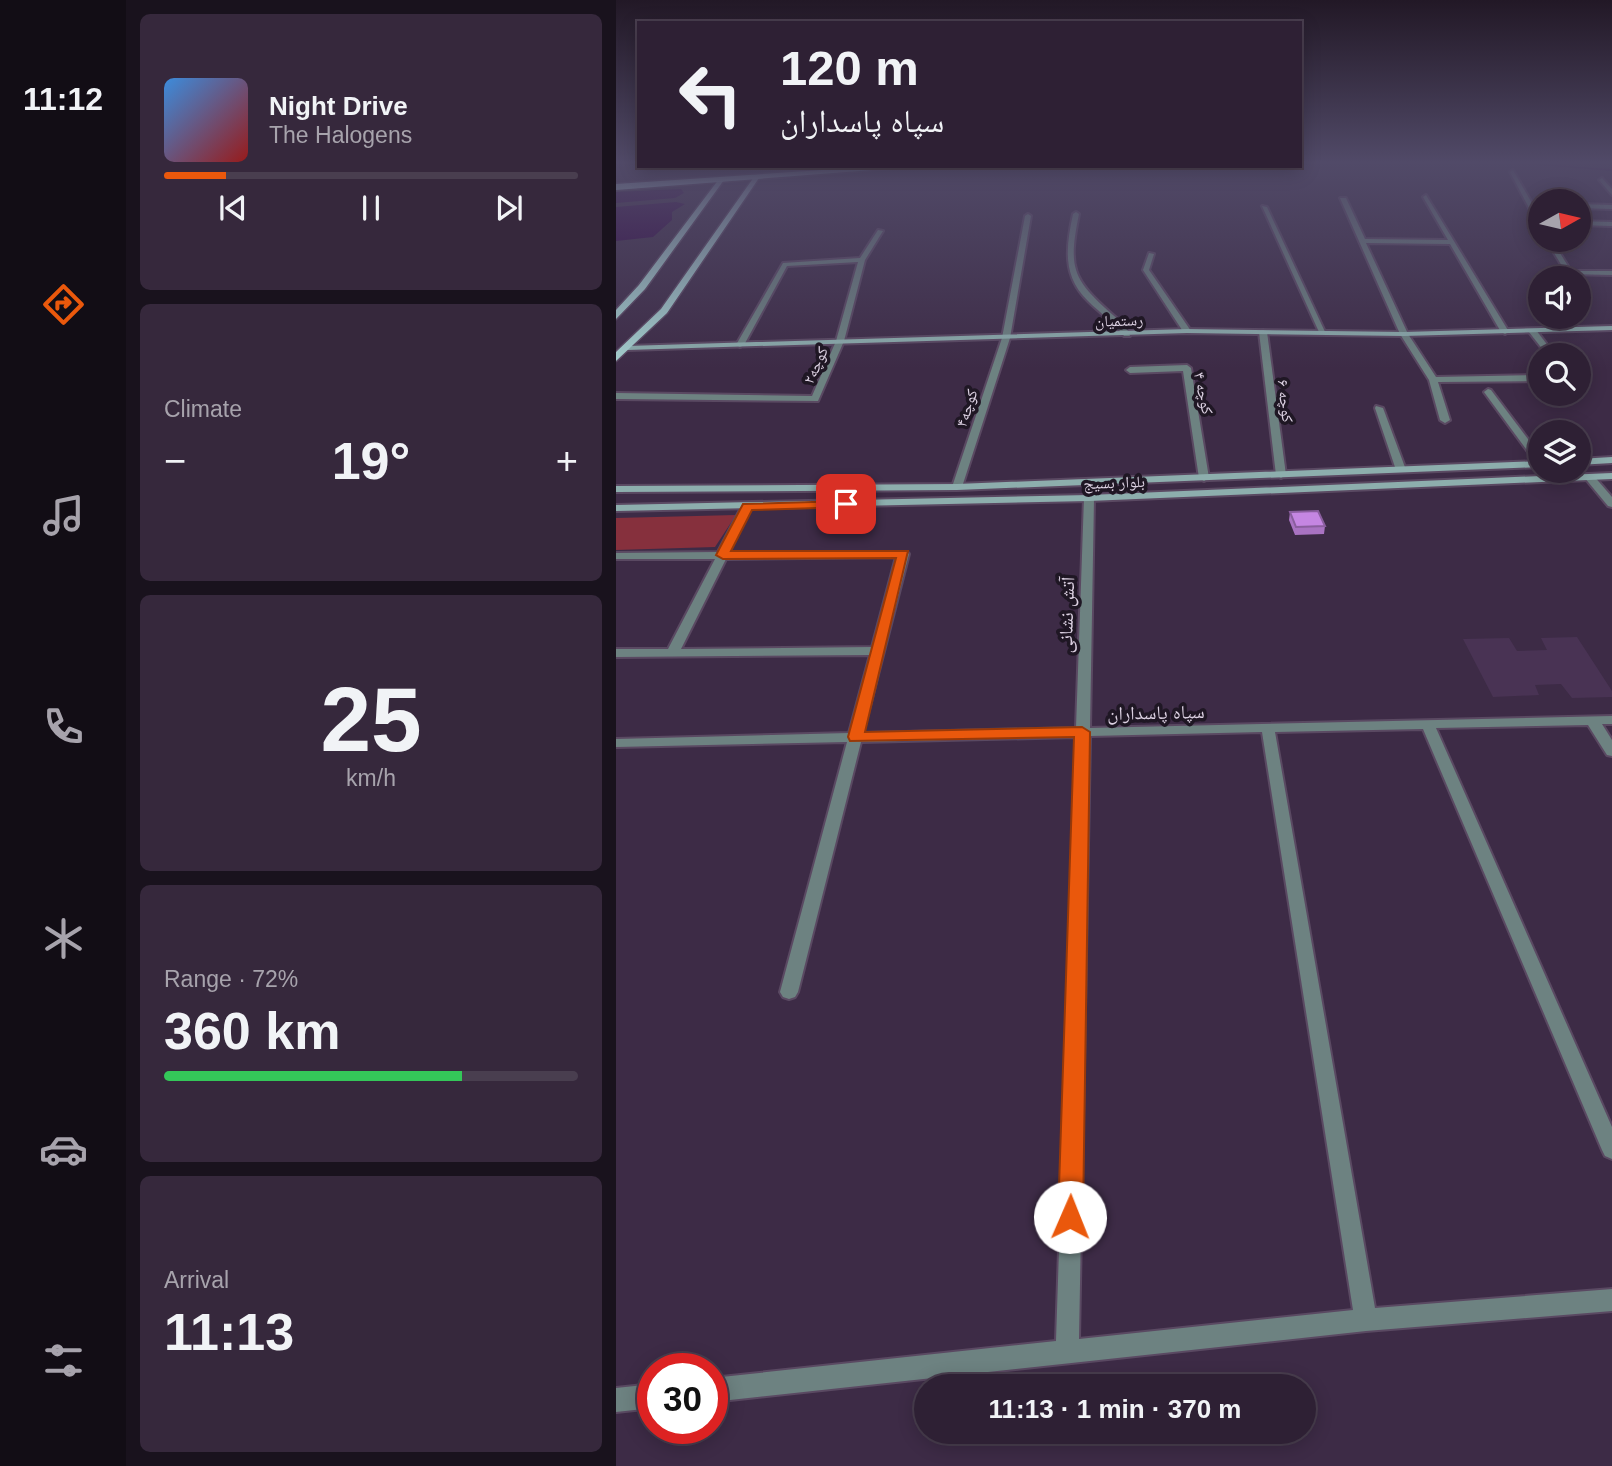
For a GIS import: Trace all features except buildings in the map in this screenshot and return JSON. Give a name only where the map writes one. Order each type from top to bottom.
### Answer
[{"type":"main road","points":[[616,316],[642,288],[683,232]]},
{"type":"main road","points":[[616,358],[621,348],[664,311],[718,232]]},
{"type":"main road","name":"رستمیان","points":[[621,348],[1187,331],[1405,334],[1612,328]]},
{"type":"main road","points":[[1591,461],[1612,460]]},
{"type":"main road","name":"بلوار بسیج","points":[[616,489],[957,487],[1528,464]]},
{"type":"main road","name":"بلوار بسیج","points":[[1591,477],[1612,476]]},
{"type":"main road","name":"بلوار بسیج","points":[[616,508],[1088,498],[1528,480]]},
{"type":"main road","points":[[1088,498],[1093,483]]},
{"type":"street","name":"کوچه۲","points":[[616,396],[815,399],[840,341],[862,260],[879,232]]},
{"type":"street","name":"کوچه۴","points":[[957,487],[1006,338],[1025,232]]},
{"type":"street","points":[[1072,232],[1069,244],[1071,275],[1088,298],[1127,334]]},
{"type":"street","points":[[1276,232],[1323,332]]},
{"type":"street","points":[[1358,232],[1405,334],[1433,380],[1445,419]]},
{"type":"street","points":[[1446,232],[1505,332]]},
{"type":"street","points":[[1362,241],[1452,243]]},
{"type":"street","points":[[1556,252],[1569,273],[1612,273]]},
{"type":"street","points":[[1151,254],[1146,270],[1187,331]]},
{"type":"street","points":[[740,345],[785,264],[862,260]]},
{"type":"street","name":"کوچه ۶","points":[[1262,332],[1281,475]]},
{"type":"street","points":[[1533,332],[1542,343]]},
{"type":"street","name":"کوچه ۴","points":[[1129,370],[1187,368],[1205,478]]},
{"type":"street","points":[[1433,380],[1528,378]]},
{"type":"street","points":[[1488,391],[1528,446]]},
{"type":"street","points":[[1379,408],[1401,470]]},
{"type":"street","points":[[1591,479],[1612,504]]},
{"type":"street","name":"آتش نشانی","points":[[1067,1352],[1088,498]]},
{"type":"street","points":[[673,652],[747,506]]},
{"type":"street","points":[[616,556],[903,554],[789,992]]},
{"type":"street","points":[[616,653],[878,651]]},
{"type":"street","name":"سپاه پاسداران","points":[[616,743],[1612,720]]},
{"type":"street","points":[[1593,721],[1612,752]]},
{"type":"street","points":[[1428,725],[1612,1150]]},
{"type":"street","points":[[1269,729],[1366,1320]]},
{"type":"street","points":[[728,1388],[1366,1320],[1612,1300]]},
{"type":"street","points":[[616,1400],[637,1398]]},
{"type":"shaded area","points":[[616,232],[658,232],[653,237],[616,241]]},
{"type":"shaded area","points":[[736,515],[715,547],[616,550],[616,518]]},
{"type":"shaded area","points":[[1577,637],[1612,691],[1612,697],[1572,698],[1561,684],[1535,685],[1539,695],[1493,697],[1463,639],[1509,638],[1517,651],[1547,650],[1541,638]]},
{"type":"route","points":[[846,504],[747,506],[723,555],[903,554],[856,737],[1082,732],[1070,1217]]}]
